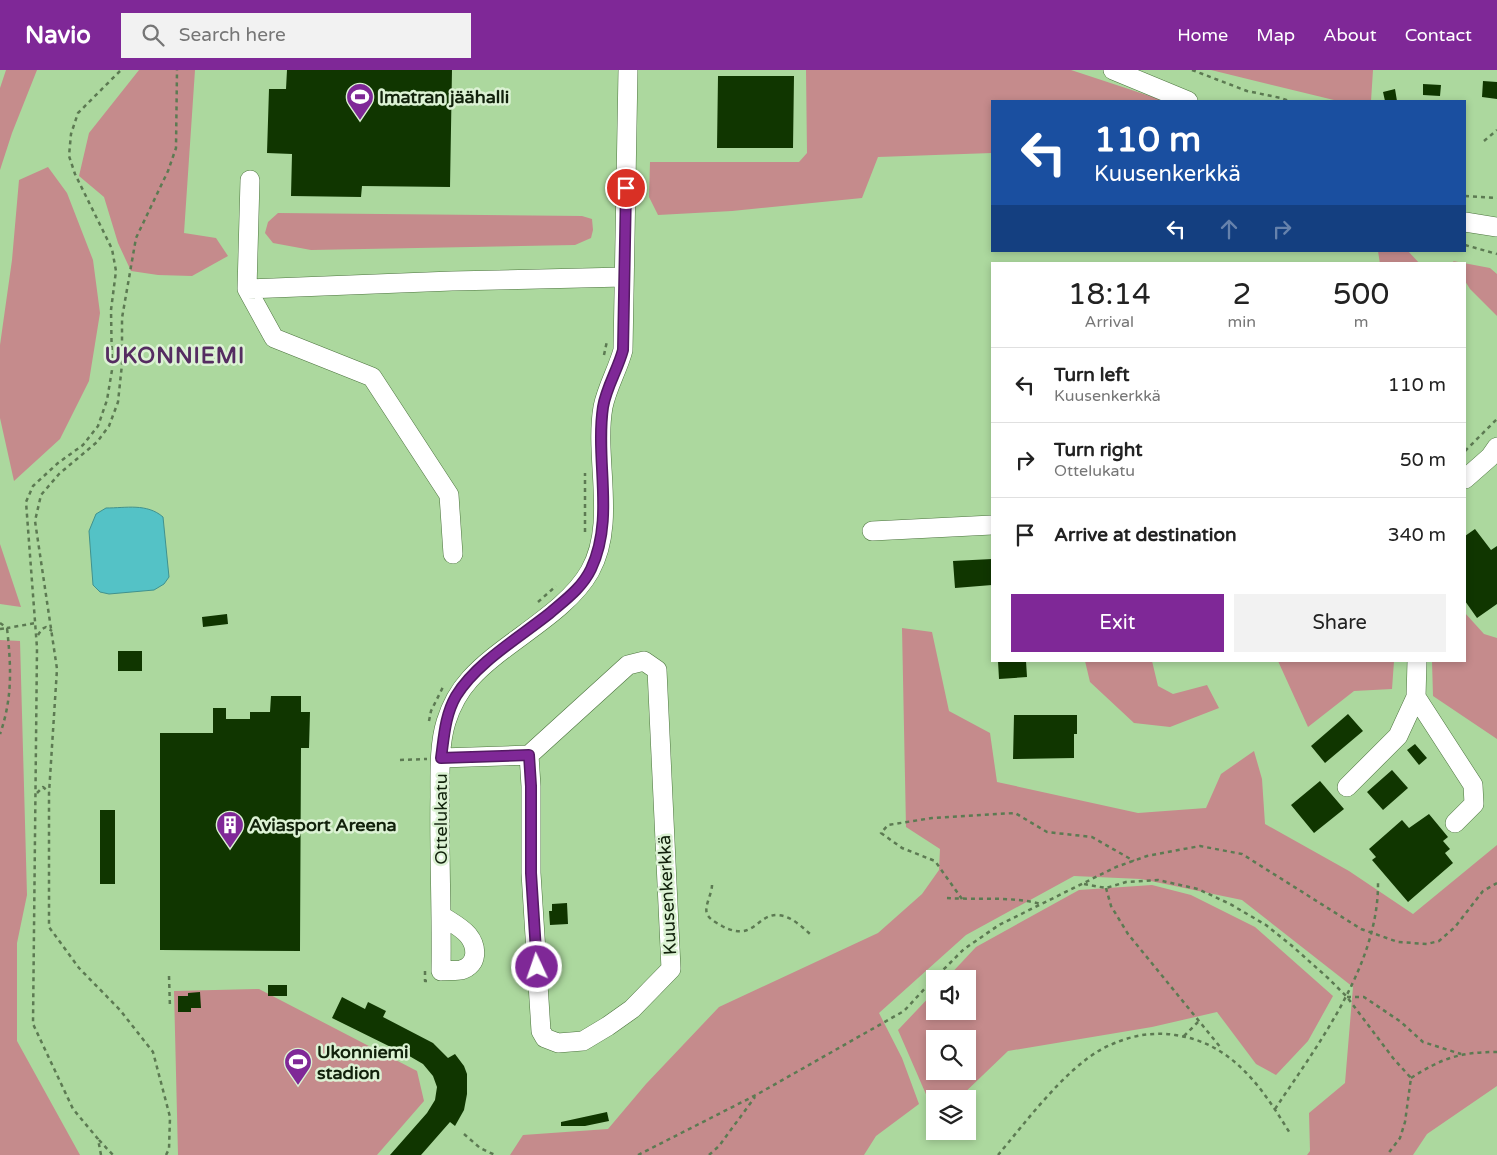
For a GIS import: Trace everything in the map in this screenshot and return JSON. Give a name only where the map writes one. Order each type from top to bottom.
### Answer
[{"type":"street","name":"Ottelukatu","points":[[442,916],[439,838],[429,759],[456,696],[484,665],[574,593],[591,570],[600,544],[604,505],[603,406],[619,367],[623,350],[628,70]]},
{"type":"street","points":[[1113,70],[1186,100]]},
{"type":"street","points":[[250,180],[247,289],[274,338],[372,377],[449,495],[453,554]]},
{"type":"street","points":[[1466,222],[1497,227]]},
{"type":"street","points":[[247,289],[624,277]]},
{"type":"street","points":[[1466,478],[1490,457],[1497,447]]},
{"type":"street","points":[[872,531],[991,525]]},
{"type":"street","name":"Kuusenkerkkä","points":[[644,661],[656,670],[671,969],[632,1009],[583,1041],[558,1043],[545,1038],[541,1031],[531,873],[529,755],[628,665],[644,661]]},
{"type":"street","points":[[1347,787],[1398,736],[1416,698],[1417,662]]},
{"type":"street","points":[[1416,698],[1473,785],[1474,804],[1455,823]]},
{"type":"street","points":[[429,759],[529,755]]},
{"type":"path","points":[[113,1155],[73,1109],[33,1024],[37,641],[26,502],[33,486],[58,463],[83,445],[98,426],[107,400],[112,370],[110,310],[116,271],[112,249],[75,174],[70,156],[71,134],[78,113],[121,70]]},
{"type":"path","points":[[166,1155],[169,1149],[170,1117],[153,1052],[120,1010],[79,968],[49,927],[49,793],[57,669],[54,636],[35,521],[41,495],[59,474],[97,442],[109,426],[118,402],[122,364],[122,318],[136,238],[168,171],[176,148],[177,70]]},
{"type":"path","points":[[1192,70],[1247,91],[1286,100]]},
{"type":"path","points":[[1484,141],[1497,130]]},
{"type":"path","points":[[1466,196],[1497,198]]},
{"type":"path","points":[[1466,245],[1497,254]]},
{"type":"path","points":[[603,356],[607,340]]},
{"type":"path","points":[[1466,450],[1497,419]]},
{"type":"path","points":[[585,468],[585,535]]},
{"type":"path","points":[[538,603],[559,584]]},
{"type":"path","points":[[0,629],[36,623]]},
{"type":"path","points":[[0,624],[7,628]]},
{"type":"path","points":[[37,641],[39,632],[46,627],[52,630],[54,636]]},
{"type":"path","points":[[0,734],[5,720],[11,673],[7,628]]},
{"type":"path","points":[[428,725],[431,711],[445,685]]},
{"type":"path","points":[[400,760],[429,759]]},
{"type":"path","points":[[36,795],[39,789],[43,787],[47,788],[49,793]]},
{"type":"path","points":[[962,899],[935,861],[902,848],[881,833],[888,825],[932,818],[1015,813],[1047,832],[1092,837],[1134,861]]},
{"type":"path","points":[[638,1155],[756,1096],[904,1012],[929,984],[964,950],[999,925],[1116,867],[1147,856],[1200,846],[1242,854],[1292,887],[1370,933],[1398,942],[1427,944],[1438,941],[1455,927],[1483,891],[1497,883]]},
{"type":"path","points":[[1082,884],[1106,888],[1126,882],[1158,880],[1198,889],[1230,904],[1266,925],[1291,945],[1347,997],[1393,1058],[1411,1078],[1405,1122],[1400,1138],[1387,1155]]},
{"type":"path","points":[[1275,1109],[1347,997],[1360,967],[1375,915],[1378,882]]},
{"type":"path","points":[[712,884],[712,892],[706,906],[707,914],[715,922],[730,930],[742,932],[776,915],[786,916],[798,923],[810,934]]},
{"type":"path","points":[[1106,888],[1110,906],[1128,934],[1198,1022],[1223,1051],[1253,1080],[1275,1109],[1291,1135]]},
{"type":"path","points":[[946,898],[1024,899],[1042,904]]},
{"type":"path","points":[[425,962],[425,972]]},
{"type":"path","points":[[169,976],[170,1008]]},
{"type":"path","points":[[1347,997],[1364,997],[1401,1022],[1422,1042],[1461,1054]]},
{"type":"path","points":[[1184,1036],[1198,1022]]},
{"type":"path","points":[[998,1155],[1042,1103],[1074,1071],[1101,1050],[1131,1037],[1159,1032],[1205,1042],[1223,1051]]},
{"type":"path","points":[[1411,1078],[1442,1060],[1461,1054],[1497,1052]]},
{"type":"path","points":[[709,1155],[719,1146],[756,1096]]},
{"type":"path","points":[[464,1134],[480,1148],[495,1155]]},
{"type":"path","points":[[98,1139],[101,1155]]},
{"type":"shaded area","points":[[6,70],[37,70],[12,133],[0,170],[0,88]]},
{"type":"shaded area","points":[[139,70],[195,70],[184,233],[216,238],[228,256],[192,276],[158,275],[131,271],[118,243],[104,197],[79,176],[89,133]]},
{"type":"shaded area","points":[[806,70],[1071,70],[1162,100],[991,100],[991,153],[878,157],[862,198],[732,211],[658,215],[649,197],[650,162],[799,162],[807,153]]},
{"type":"shaded area","points":[[1211,70],[1373,70],[1371,100],[1334,100]]},
{"type":"shaded area","points":[[48,167],[67,193],[93,260],[100,313],[89,381],[60,439],[14,481],[0,418],[0,345],[12,260],[19,180]]},
{"type":"shaded area","points":[[278,213],[582,216],[592,219],[593,230],[591,238],[575,245],[311,250],[273,243],[265,233],[268,222]]},
{"type":"shaded area","points":[[1378,252],[1409,252],[1418,262],[1380,262]]},
{"type":"shaded area","points":[[1466,263],[1490,268],[1497,274],[1497,316],[1466,283]]},
{"type":"shaded area","points":[[0,544],[21,607],[0,604]]},
{"type":"shaded area","points":[[1466,614],[1484,634],[1497,638],[1497,739],[1433,696],[1432,662],[1466,662]]},
{"type":"shaded area","points":[[902,628],[932,632],[949,711],[990,733],[997,782],[1138,813],[1206,808],[1221,774],[1254,751],[1262,779],[1265,824],[1349,871],[1413,914],[1497,845],[1497,1086],[1427,1134],[1413,1155],[1307,1155],[1310,1151],[1309,1113],[1345,1083],[1353,987],[1242,900],[1141,879],[1074,876],[966,935],[879,1013],[902,1058],[919,1104],[876,1136],[864,1155],[510,1155],[523,1135],[608,1129],[646,1084],[719,1007],[878,933],[922,894],[939,870],[940,849],[906,827]]},
{"type":"shaded area","points":[[0,640],[20,641],[27,895],[17,943],[17,1041],[80,1155],[0,1155]]},
{"type":"shaded area","points":[[1085,662],[1152,662],[1158,686],[1173,694],[1207,685],[1219,708],[1170,727],[1134,723],[1090,682]]},
{"type":"shaded area","points":[[1278,662],[1394,662],[1392,689],[1354,691],[1308,727]]},
{"type":"shaded area","points":[[1152,885],[1191,895],[1255,927],[1333,996],[1308,1041],[1276,1075],[1256,1064],[1217,1012],[1152,1027],[1008,1051],[967,1090],[926,1090],[926,1094],[898,1030],[926,1000],[926,1020],[976,1020],[976,970],[954,970],[976,947],[1079,890]]},
{"type":"shaded area","name":"Ukonniemi stadion","points":[[259,989],[417,1071],[424,1101],[377,1155],[178,1155],[174,991]]},
{"type":"water","points":[[106,508],[143,508],[163,517],[169,577],[164,584],[154,590],[109,594],[100,592],[93,585],[89,531],[96,514]]},
{"type":"building","name":"Imatran jäähalli","points":[[287,70],[452,70],[450,187],[362,186],[361,197],[291,196],[292,154],[267,153],[269,89],[286,89]]},
{"type":"building","points":[[718,76],[794,76],[793,148],[717,148]]},
{"type":"building","points":[[1483,81],[1497,82],[1497,99],[1482,97]]},
{"type":"building","points":[[1423,84],[1441,85],[1440,96],[1423,95]]},
{"type":"building","points":[[1395,89],[1397,100],[1385,100],[1383,92]]},
{"type":"building","points":[[1475,529],[1491,550],[1497,546],[1497,604],[1477,618],[1466,602],[1466,535]]},
{"type":"building","points":[[991,559],[991,585],[955,588],[953,561]]},
{"type":"building","points":[[227,614],[228,624],[203,627],[202,617]]},
{"type":"building","points":[[118,651],[142,651],[142,671],[118,671]]},
{"type":"building","points":[[998,662],[1026,662],[1027,677],[999,679]]},
{"type":"building","name":"Aviasport Areena","points":[[271,696],[301,696],[301,712],[310,712],[309,748],[301,748],[300,951],[160,950],[160,733],[213,733],[213,708],[226,708],[226,719],[250,719],[250,712],[270,712]]},
{"type":"building","points":[[1348,714],[1363,731],[1325,763],[1311,746]]},
{"type":"building","points":[[1014,715],[1077,715],[1077,734],[1074,734],[1074,758],[1013,759]]},
{"type":"building","points":[[1415,744],[1427,758],[1419,765],[1407,750]]},
{"type":"building","points":[[1392,770],[1408,788],[1383,810],[1367,792]]},
{"type":"building","points":[[1320,781],[1344,809],[1314,833],[1291,805]]},
{"type":"building","points":[[100,810],[115,810],[115,884],[100,884]]},
{"type":"building","points":[[1429,814],[1448,837],[1443,841],[1450,849],[1445,853],[1453,863],[1408,902],[1372,860],[1376,857],[1369,849],[1402,820],[1409,828]]},
{"type":"building","points":[[567,903],[568,924],[550,925],[549,911],[552,911],[552,904]]},
{"type":"building","points":[[268,985],[287,985],[287,996],[268,996]]},
{"type":"building","points":[[200,992],[201,1008],[191,1008],[191,1012],[178,1012],[178,996],[188,996],[188,993]]},
{"type":"building","points":[[342,997],[365,1009],[368,1002],[386,1011],[383,1017],[433,1043],[448,1058],[455,1054],[464,1066],[467,1074],[467,1094],[464,1110],[455,1126],[450,1122],[421,1155],[390,1155],[427,1113],[435,1100],[437,1087],[433,1076],[423,1064],[411,1057],[332,1018]]},
{"type":"building","points":[[607,1112],[609,1121],[585,1126],[561,1126],[561,1122]]},
{"type":"place","name":"Imatran jäähalli","points":[[360,121]]},
{"type":"place","name":"Aviasport Areena","points":[[230,849]]},
{"type":"place","name":"Ukonniemi stadion","points":[[298,1086]]},
{"type":"district","name":"UKONNIEMI","points":[[175,356]]},
{"type":"route","points":[[537,967],[531,873],[529,755],[441,758],[446,722],[456,696],[484,665],[574,593],[591,570],[600,544],[604,505],[603,406],[619,367],[623,350],[626,188]]}]
